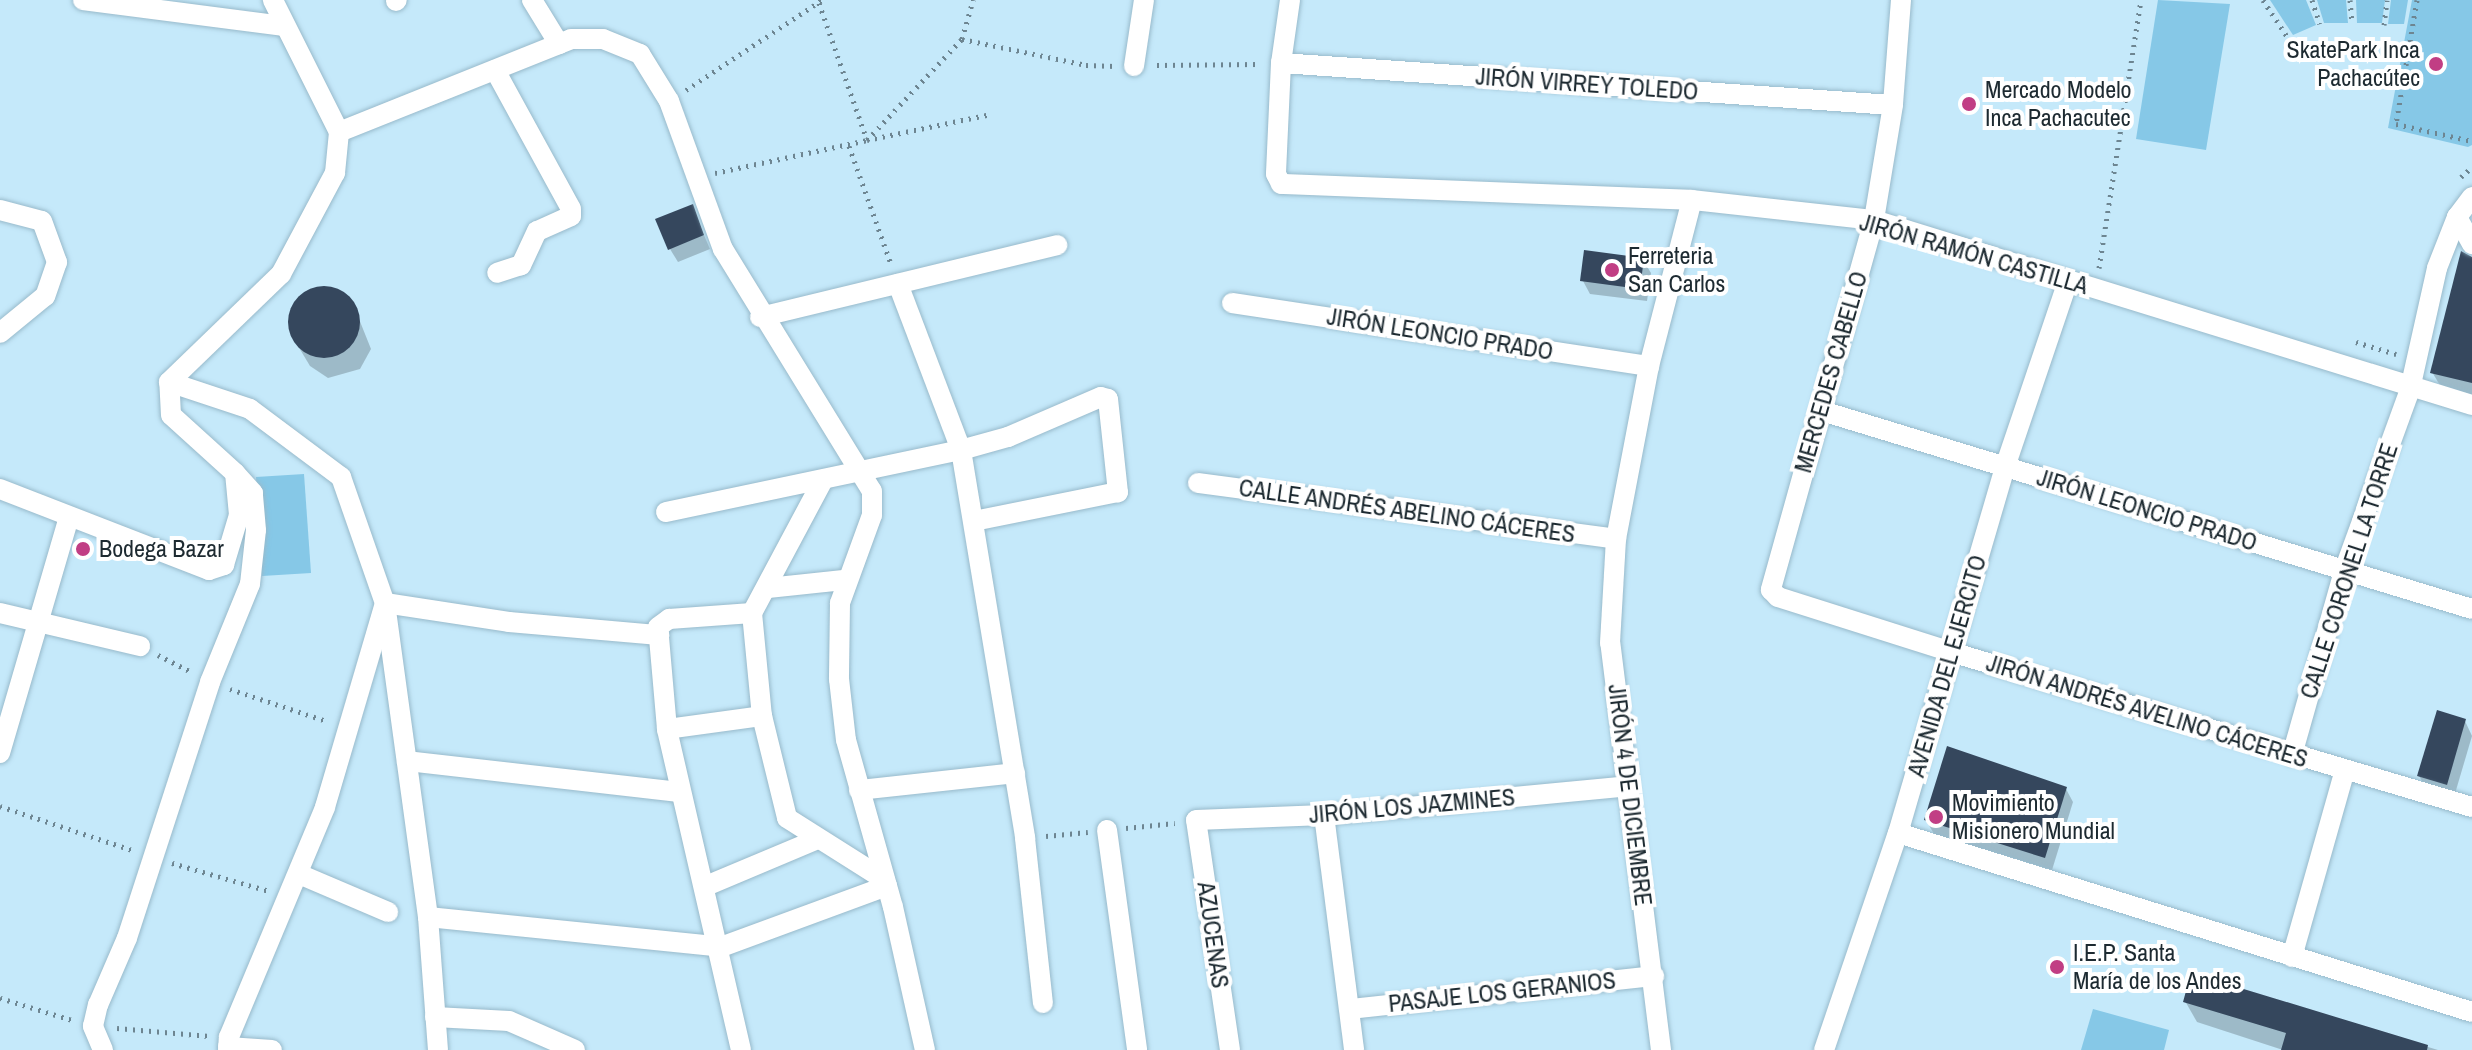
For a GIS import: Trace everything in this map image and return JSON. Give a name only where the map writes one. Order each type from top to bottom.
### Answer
[{"type":"street","points":[[83,0],[284,26]]},
{"type":"street","points":[[103,1050],[93,1026],[98,1005],[156,858],[210,682],[250,584],[256,530],[253,493],[171,415],[169,382],[281,274],[335,173],[339,132],[273,0]]},
{"type":"street","points":[[532,0],[559,44]]},
{"type":"street","points":[[1134,66],[1144,0]]},
{"type":"street","points":[[1281,63],[1290,0]]},
{"type":"street","name":"MERCEDES CABELLO","points":[[1778,597],[1770,579],[1822,411],[1874,220],[1893,105],[1901,0]]},
{"type":"street","points":[[339,132],[559,44],[603,39],[640,54],[669,101],[699,176],[723,249],[760,317],[860,472],[875,502],[844,580],[839,679],[859,790],[886,883],[925,1050]]},
{"type":"street","name":"JIRÓN VIRREY TOLEDO","points":[[1281,63],[1893,105]]},
{"type":"street","name":"JIRÓN RAMÓN CASTILLA","points":[[1281,63],[1276,174],[1281,184],[1294,187],[1692,200],[1874,220],[2410,389],[2472,405]]},
{"type":"street","points":[[495,70],[571,209],[571,216],[537,231],[521,265],[497,273]]},
{"type":"street","name":"CALLE CORONEL LA TORRE","points":[[2292,755],[2345,568],[2410,389],[2437,268],[2457,217],[2472,197]]},
{"type":"street","name":"JIRÓN 4 DE DICIEMBRE","points":[[1661,1050],[1610,643],[1616,539],[1649,366],[1692,200]]},
{"type":"street","points":[[0,210],[42,221],[57,262],[45,296],[0,333]]},
{"type":"street","points":[[2457,217],[2472,244]]},
{"type":"street","points":[[760,317],[1057,245]]},
{"type":"street","name":"AVENIDA DEL EJERCITO","points":[[1824,1050],[1898,833],[2005,467],[2068,281]]},
{"type":"street","points":[[898,284],[961,450],[1015,773],[1043,1003]]},
{"type":"street","name":"JIRÓN LEONCIO PRADO","points":[[1232,303],[1649,366]]},
{"type":"street","points":[[169,382],[250,409],[341,477],[385,603],[428,917],[438,1050]]},
{"type":"street","points":[[666,512],[961,450],[1008,437],[1101,397],[1108,399],[1118,492],[974,521]]},
{"type":"street","name":"JIRÓN LEONCIO PRADO","points":[[1822,411],[2472,609]]},
{"type":"street","points":[[0,489],[209,570],[224,565],[233,545],[239,515],[235,473]]},
{"type":"street","points":[[823,480],[752,613],[762,716],[783,812],[886,883]]},
{"type":"street","name":"CALLE ANDRÉS ABELINO CÁCERES","points":[[1198,483],[1616,539]]},
{"type":"street","points":[[0,753],[69,517]]},
{"type":"street","points":[[768,588],[844,580]]},
{"type":"street","name":"JIRÓN ANDRÉS AVELINO CÁCERES","points":[[1778,597],[1951,652],[2472,807]]},
{"type":"street","points":[[385,603],[509,622],[659,635]]},
{"type":"street","points":[[272,1050],[228,1048],[299,874],[351,729],[385,603]]},
{"type":"street","points":[[0,613],[36,624],[140,646]]},
{"type":"street","points":[[741,1050],[721,947],[680,792],[667,729],[658,627],[669,619],[752,613]]},
{"type":"street","points":[[667,729],[762,716]]},
{"type":"street","points":[[407,761],[680,792]]},
{"type":"street","points":[[2292,957],[2345,770]]},
{"type":"street","points":[[859,790],[1015,773]]},
{"type":"street","name":"JIRÓN LOS JAZMINES","points":[[1196,820],[1324,815],[1628,786]]},
{"type":"street","points":[[1324,815],[1354,1050]]},
{"type":"street","name":"AZUCENAS","points":[[1196,820],[1230,1050]]},
{"type":"street","points":[[1107,830],[1137,1050]]},
{"type":"street","points":[[1898,833],[2472,1012]]},
{"type":"street","points":[[706,886],[818,839]]},
{"type":"street","points":[[299,874],[388,912]]},
{"type":"street","points":[[428,917],[721,947],[886,883]]},
{"type":"street","name":"PASAJE LOS GERANIOS","points":[[1350,1009],[1654,976]]},
{"type":"street","points":[[435,1017],[509,1021],[575,1050]]},
{"type":"path","points":[[867,140],[962,39],[973,0]]},
{"type":"path","points":[[2114,275],[2099,271],[2141,0]]},
{"type":"path","points":[[2263,0],[2290,41]]},
{"type":"path","points":[[2312,0],[2320,24]]},
{"type":"path","points":[[2350,0],[2352,21]]},
{"type":"path","points":[[2384,25],[2387,0]]},
{"type":"path","points":[[2417,0],[2396,124],[2472,142]]},
{"type":"path","points":[[669,101],[821,1],[867,140]]},
{"type":"path","points":[[699,176],[991,114]]},
{"type":"path","points":[[849,146],[898,284]]},
{"type":"path","points":[[2451,188],[2472,167]]},
{"type":"path","points":[[2339,338],[2399,354],[2403,340]]},
{"type":"path","points":[[140,646],[210,682],[351,729]]},
{"type":"path","points":[[0,806],[136,851]]},
{"type":"path","points":[[156,858],[290,897]]},
{"type":"shaded area","points":[[2158,0],[2230,4],[2206,150],[2136,139]]},
{"type":"shaded area","points":[[2270,0],[2306,0],[2316,25],[2293,35]]},
{"type":"shaded area","points":[[2317,0],[2346,0],[2348,23],[2324,23]]},
{"type":"shaded area","points":[[2356,0],[2385,0],[2382,23],[2357,23]]},
{"type":"shaded area","points":[[2391,0],[2408,0],[2404,24],[2388,24]]},
{"type":"shaded area","name":"SkatePark Inca Pachacútec","points":[[2412,0],[2472,0],[2472,145],[2468,147],[2388,128]]},
{"type":"shaded area","points":[[304,474],[311,573],[262,576],[256,477]]},
{"type":"shaded area","points":[[2093,1009],[2169,1030],[2164,1050],[2081,1050]]},
{"type":"building","points":[[693,204],[704,235],[668,250],[655,219]]},
{"type":"building","name":"Ferreteria San Carlos","points":[[1584,250],[1644,258],[1640,289],[1580,281]]},
{"type":"building","points":[[2461,251],[2472,257],[2472,383],[2430,373]]},
{"type":"building","points":[[331,286],[350,296],[358,308],[358,336],[350,348],[338,356],[317,358],[298,348],[290,336],[288,315],[298,296],[310,288]]},
{"type":"building","points":[[2437,710],[2466,719],[2447,785],[2417,776]]},
{"type":"building","points":[[1947,746],[2067,787],[2045,858],[1924,820]]},
{"type":"building","points":[[2191,973],[2428,1045],[2427,1050],[2281,1050],[2286,1033],[2183,1002]]},
{"type":"place","name":"SkatePark Inca Pachacútec","points":[[2436,64]]},
{"type":"place","name":"Mercado Modelo Inca Pachacutec","points":[[1969,104]]},
{"type":"place","name":"Ferreteria San Carlos","points":[[1612,270]]},
{"type":"place","name":"Bodega Bazar","points":[[83,549]]},
{"type":"place","name":"Movimiento Misionero Mundial","points":[[1936,817]]},
{"type":"place","name":"I.E.P. Santa María de los Andes","points":[[2057,967]]}]
